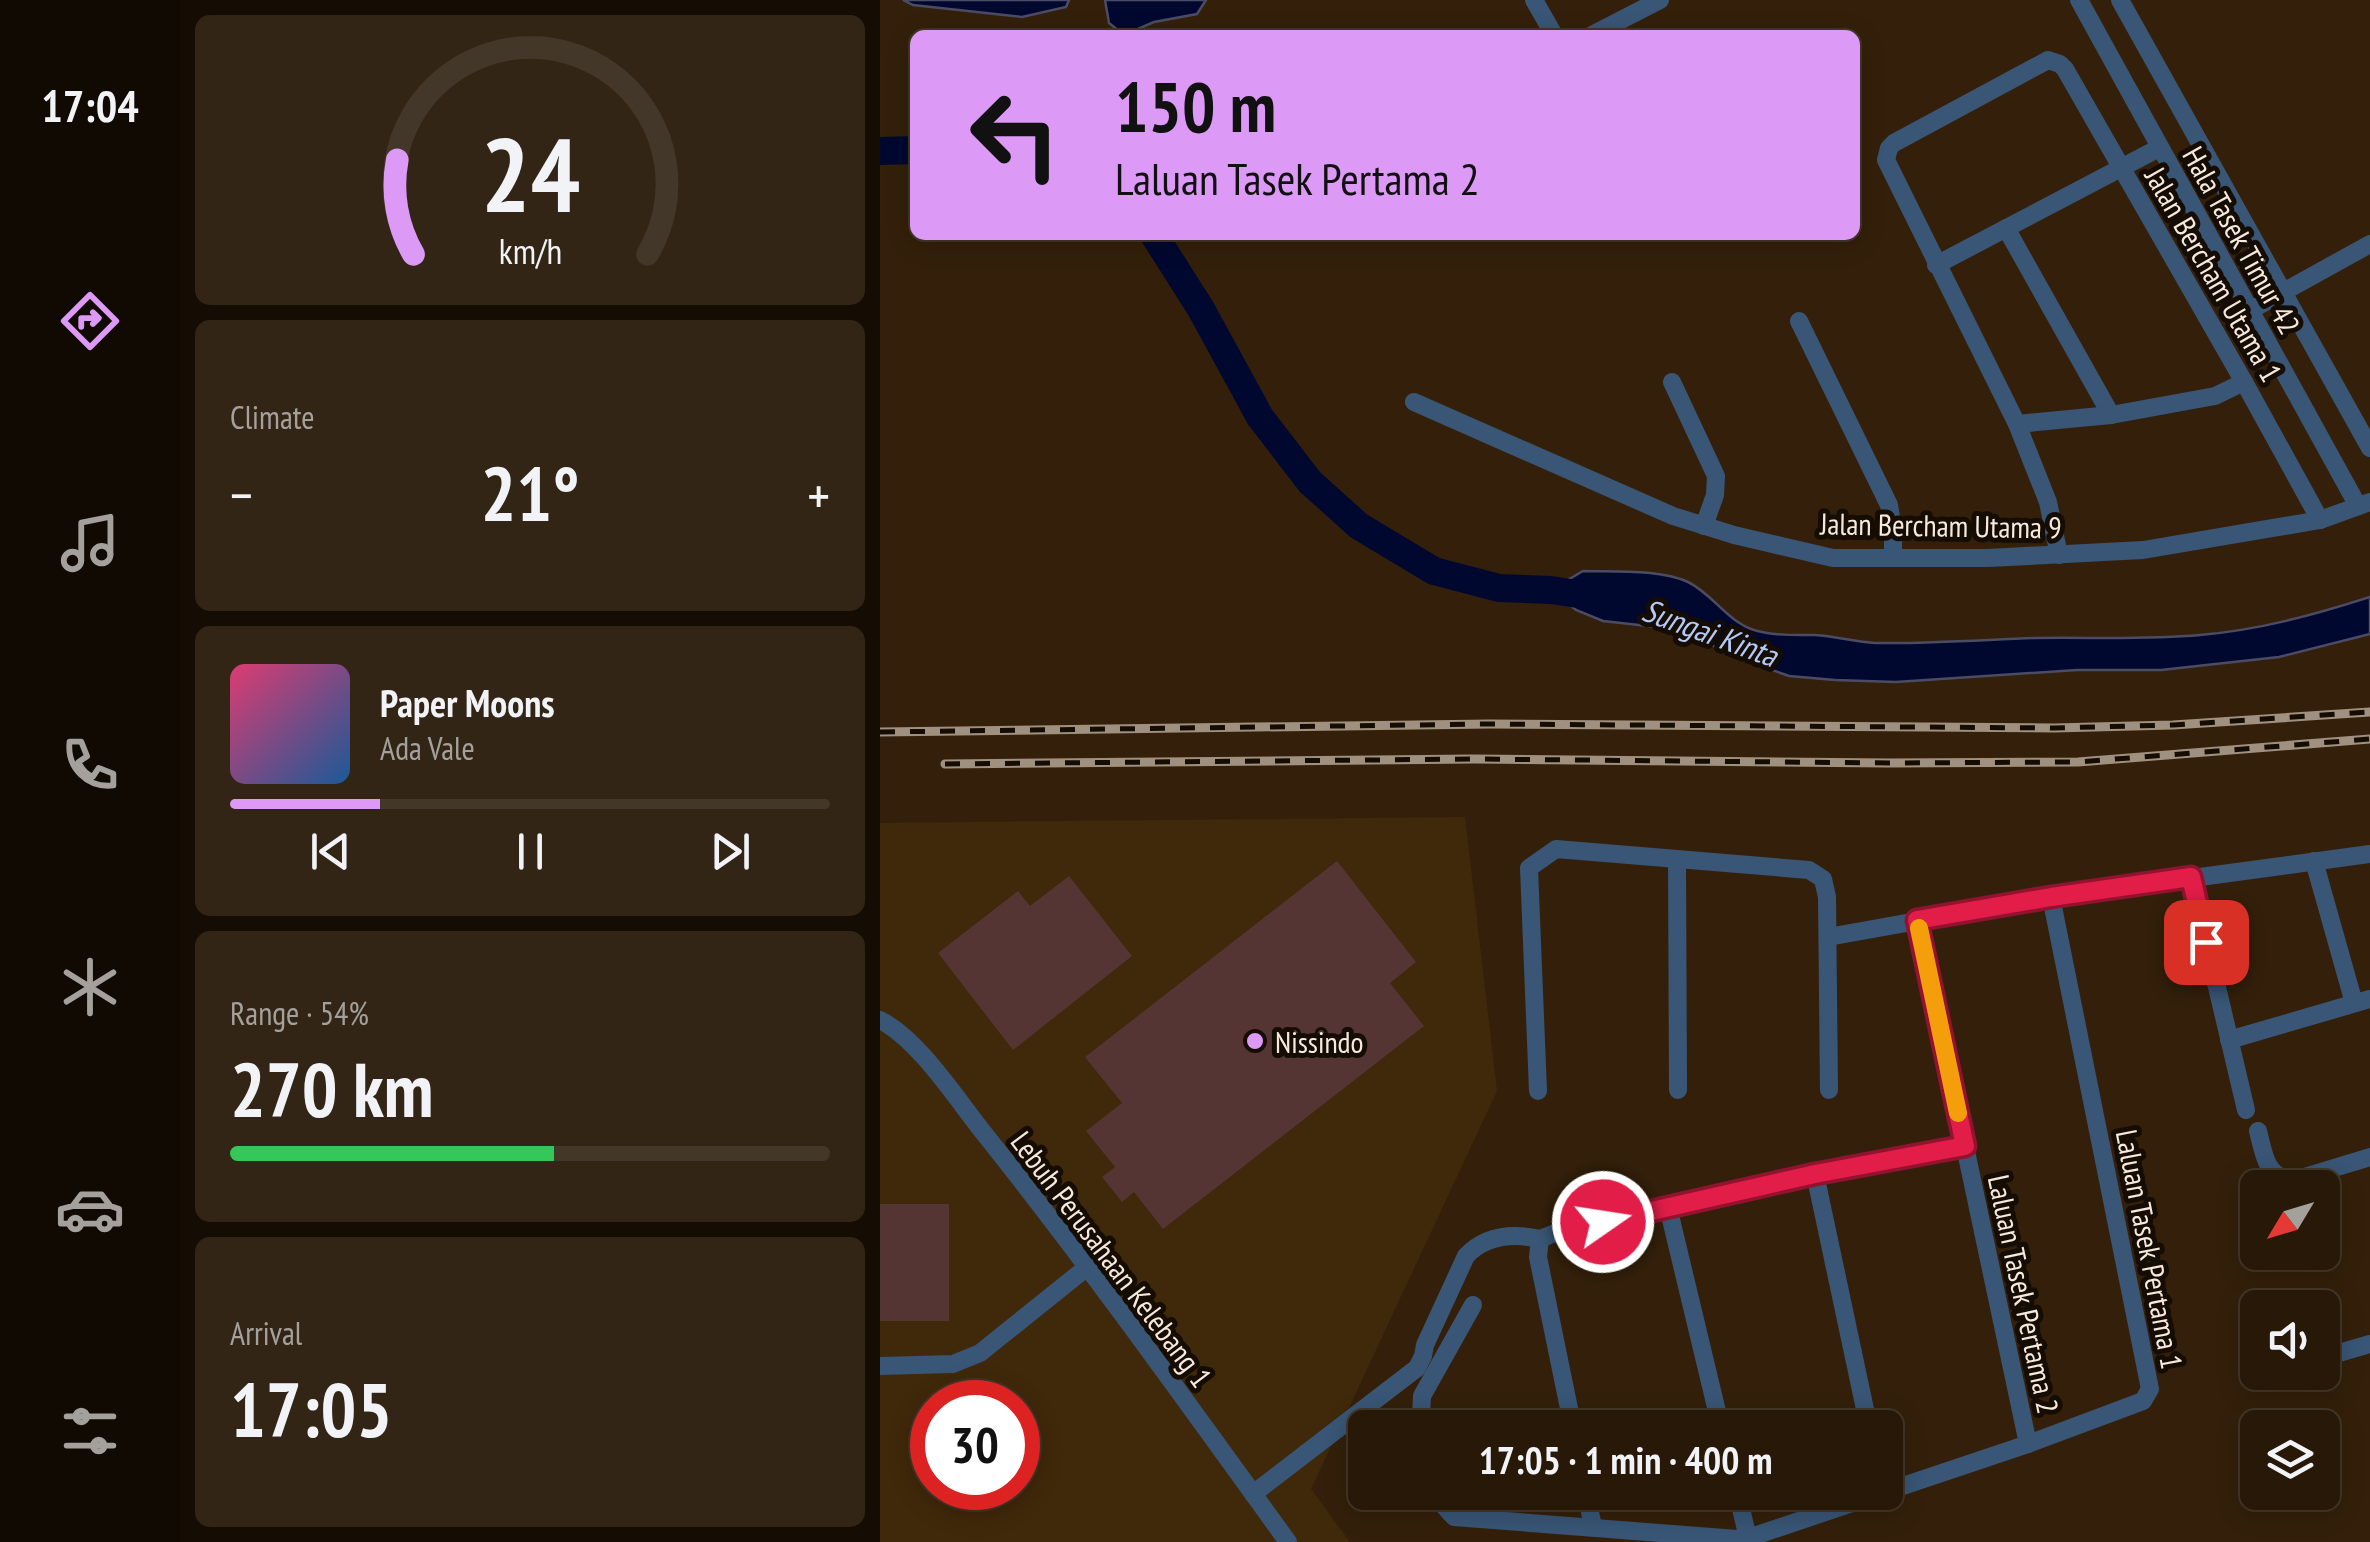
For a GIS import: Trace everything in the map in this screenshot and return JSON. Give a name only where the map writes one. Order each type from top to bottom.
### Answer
[{"type":"street","points":[[1534,0],[1551,30]]},
{"type":"street","points":[[1602,30],[1660,0]]},
{"type":"street","name":"Hala Tasek Timur 42","points":[[2079,0],[2249,311],[2364,504]]},
{"type":"street","points":[[2120,0],[2370,448]]},
{"type":"street","name":"Jalan Bercham Utama 1","points":[[1936,264],[1888,168],[1886,154],[1911,134],[2042,62],[2054,61],[2064,68],[2122,168],[2320,520]]},
{"type":"street","points":[[2059,555],[2048,502],[2017,424],[1936,264],[2160,148]]},
{"type":"street","points":[[2006,228],[2111,415]]},
{"type":"street","points":[[2249,311],[2370,244]]},
{"type":"street","points":[[1799,321],[1889,505],[1893,558]]},
{"type":"street","points":[[1672,382],[1716,476],[1715,495],[1704,526]]},
{"type":"street","points":[[2017,424],[2111,415],[2215,396],[2244,382]]},
{"type":"street","name":"Jalan Bercham Utama 9","points":[[1414,402],[1674,516],[1832,558],[1988,558],[2142,550],[2320,520],[2364,504]]},
{"type":"street","points":[[1538,1091],[1529,868],[1556,849],[1809,870],[1824,879],[1828,898],[1829,1090]]},
{"type":"street","points":[[1828,937],[2051,897],[2370,854]]},
{"type":"street","points":[[1677,859],[1678,1090]]},
{"type":"street","points":[[2230,1040],[2362,1001],[2314,860]]},
{"type":"street","points":[[2191,877],[2246,1110]]},
{"type":"street","name":"Laluan Tasek Pertama 1","points":[[1903,1487],[2143,1401],[2150,1389],[2051,897]]},
{"type":"street","name":"Laluan Tasek Pertama 2","points":[[1917,920],[2028,1444]]},
{"type":"street","name":"Lebuh Perusahaan Kelebang 1","points":[[880,1020],[904,1036],[924,1058],[1031,1192],[1288,1542]]},
{"type":"street","points":[[2258,1131],[2269,1169],[2278,1178],[2291,1181],[2370,1157]]},
{"type":"street","points":[[1253,1494],[1410,1374],[1420,1363],[1466,1256],[1485,1242],[1504,1236],[1540,1239],[1815,1174],[1965,1146]]},
{"type":"street","points":[[1815,1174],[1865,1410]]},
{"type":"street","points":[[1668,1207],[1717,1410]]},
{"type":"street","points":[[1540,1239],[1538,1257],[1569,1410]]},
{"type":"street","points":[[880,1366],[953,1364],[980,1353],[1086,1268]]},
{"type":"street","points":[[1421,1410],[1422,1396],[1473,1305]]},
{"type":"street","points":[[2340,1352],[2370,1344]]},
{"type":"street","name":"Laluan Tasek Pertama 1","points":[[1448,1510],[1454,1517],[1737,1540],[1833,1510]]},
{"type":"street","points":[[1590,1510],[1594,1527]]},
{"type":"street","points":[[1741,1510],[1748,1538]]},
{"type":"shaded area","points":[[1465,817],[1497,1091],[1311,1489],[1350,1542],[880,1542],[880,823]]},
{"type":"water","points":[[903,0],[1069,0],[1066,7],[1022,17],[913,5]]},
{"type":"water","points":[[1105,0],[1206,0],[1197,14],[1154,22],[1136,30],[1118,30],[1109,23]]},
{"type":"water","name":"Sungai Kinta","points":[[1583,571],[1677,578],[1698,588],[1751,629],[1868,642],[2200,635],[2286,621],[2370,597],[2370,634],[2279,657],[2161,670],[2077,670],[1896,682],[1835,680],[1789,676],[1691,636],[1603,621],[1576,610],[1551,590]]},
{"type":"building","name":"Nissindo","points":[[1337,861],[1416,962],[1390,983],[1424,1026],[1163,1229],[1134,1192],[1122,1202],[1102,1177],[1115,1167],[1086,1131],[1122,1103],[1085,1057]]},
{"type":"building","points":[[1069,876],[1132,956],[1013,1050],[938,953],[1018,891],[1030,906]]},
{"type":"building","points":[[880,1204],[949,1204],[949,1321],[880,1321]]},
{"type":"waterway","name":"Sungai Kinta","points":[[880,151],[910,150]]},
{"type":"waterway","name":"Sungai Kinta","points":[[1157,240],[1201,309],[1260,417],[1310,482],[1359,526],[1434,571],[1499,588],[1584,595]]},
{"type":"railway","points":[[880,732],[1489,724],[2054,728],[2173,725],[2370,712]]},
{"type":"railway","points":[[945,764],[1474,759],[2078,762],[2370,739]]},
{"type":"slow traffic","points":[[1919,928],[1958,1113]]},
{"type":"place","name":"Nissindo","points":[[1255,1041]]},
{"type":"route","points":[[1603,1222],[1815,1174],[1965,1146],[1917,920],[2191,877],[2206,942]]}]
